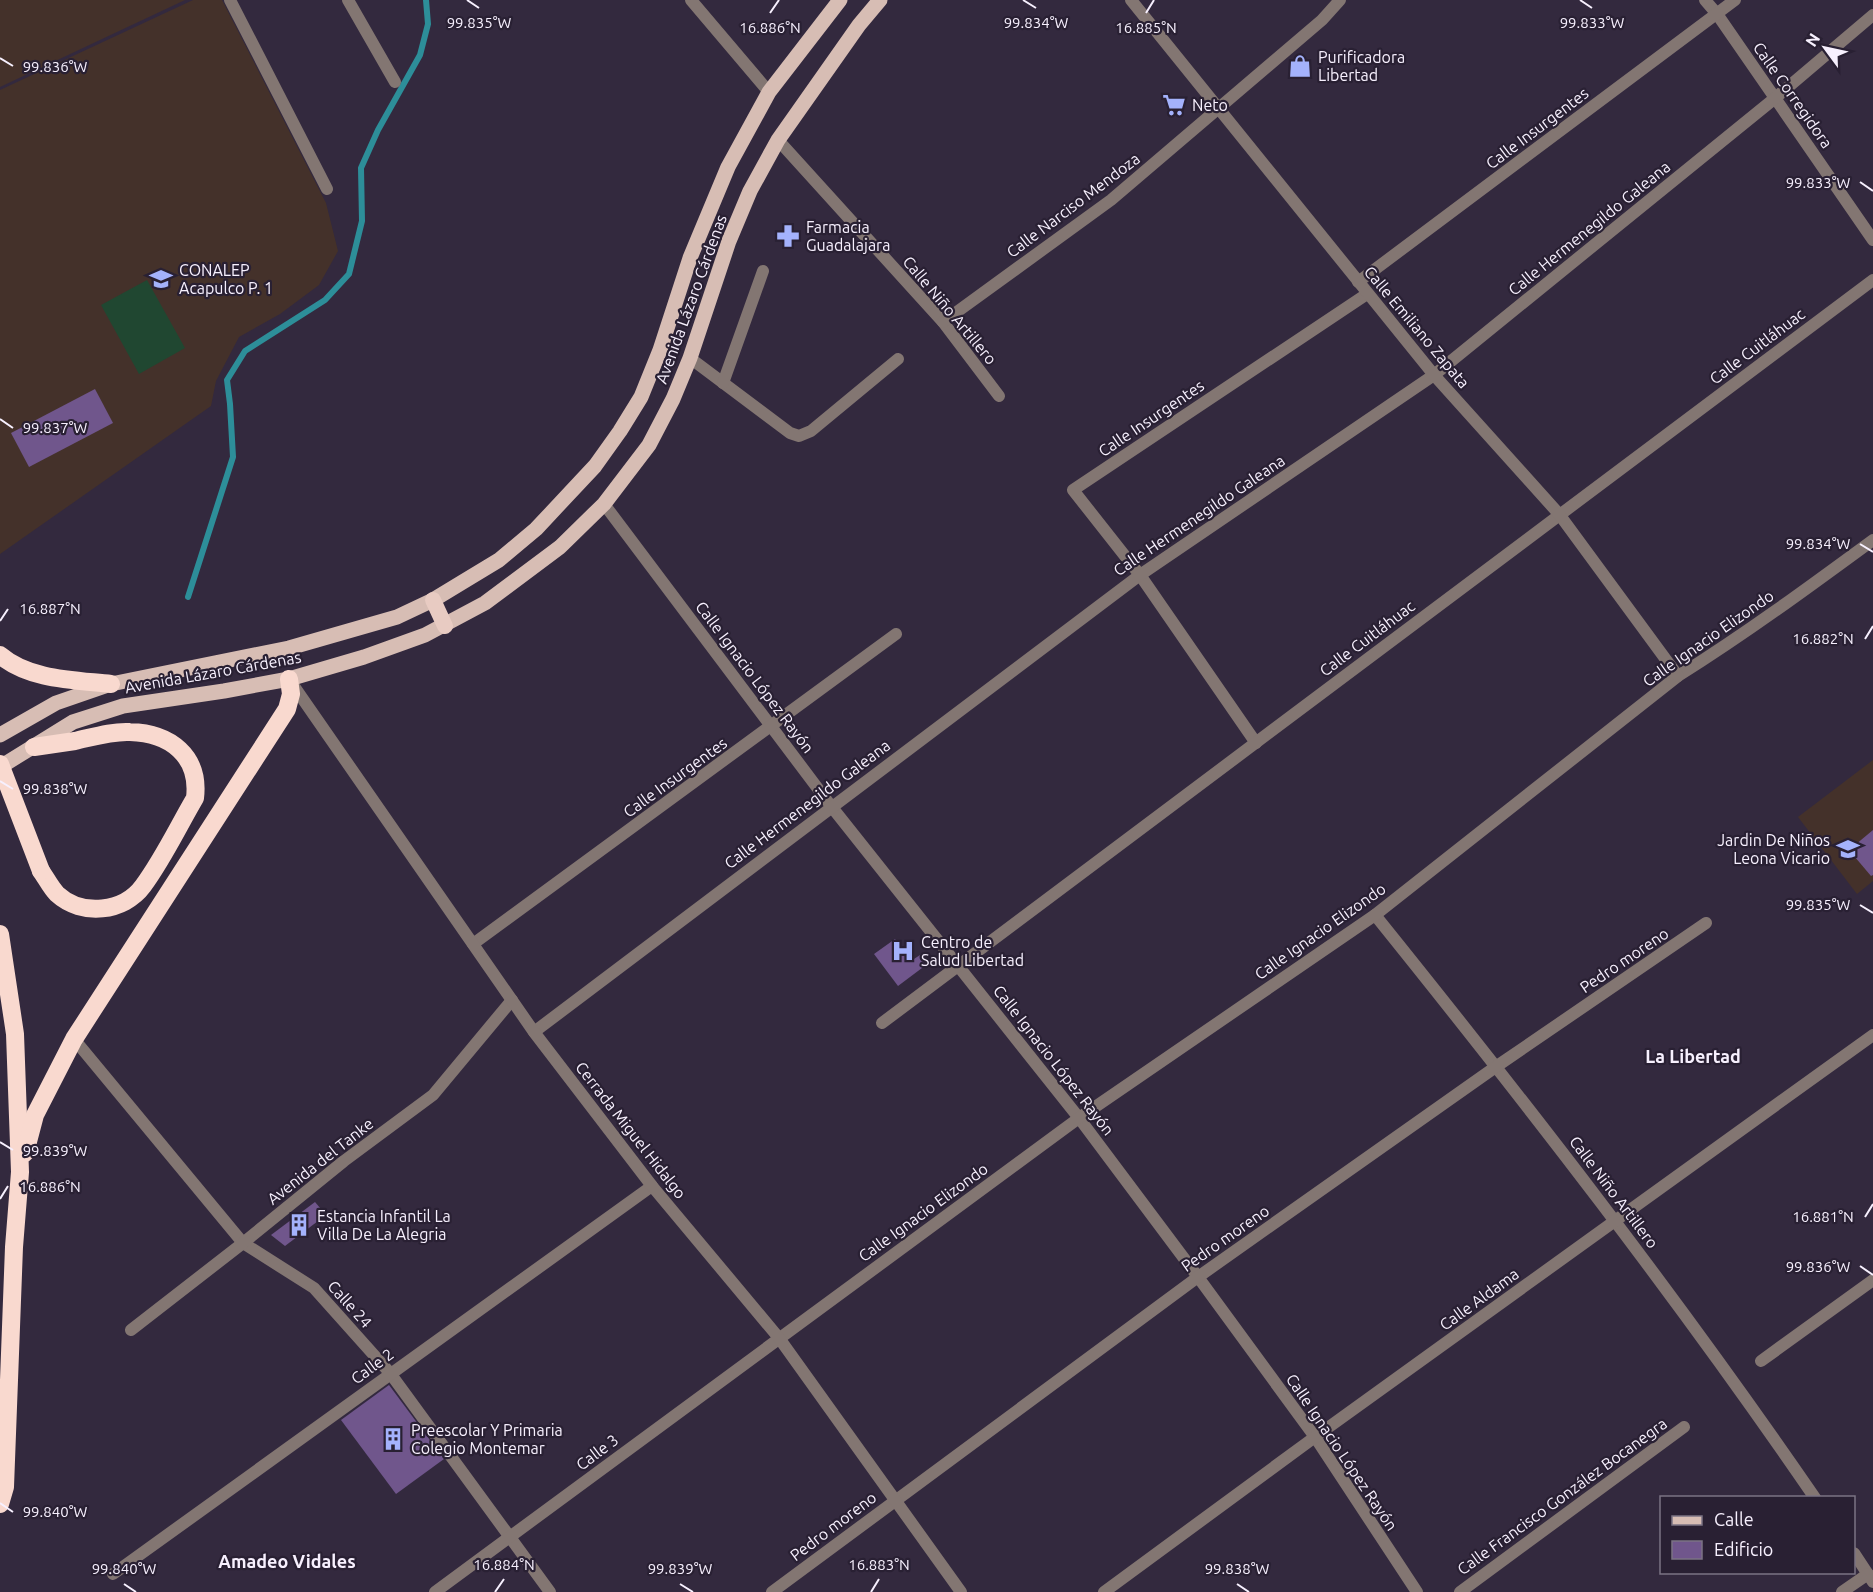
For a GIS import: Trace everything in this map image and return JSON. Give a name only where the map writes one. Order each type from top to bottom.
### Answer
[{"type":"highway","points":[[433,600],[445,626]]},
{"type":"highway","points":[[0,655],[35,674],[111,684]]},
{"type":"highway","points":[[20,1172],[35,1115],[74,1039],[287,709],[291,694],[289,679]]},
{"type":"highway","points":[[2,765],[41,871],[58,894],[76,905],[100,909],[121,905],[142,887],[195,798],[197,785],[191,763],[177,746],[157,736],[130,732],[34,747]]},
{"type":"highway","points":[[0,934],[15,1034],[20,1172],[14,1247],[5,1487],[0,1504]]},
{"type":"main road","name":"Avenida Lázaro Cárdenas","points":[[0,735],[56,702],[111,684],[289,648],[397,617],[433,600],[498,560],[536,529],[595,466],[620,431],[645,388],[690,258],[728,167],[768,92],[840,0]]},
{"type":"main road","name":"Avenida Lázaro Cárdenas","points":[[2,765],[73,723],[123,706],[289,679],[364,657],[445,626],[512,585],[560,547],[603,504],[649,445],[673,399],[690,358],[729,241],[750,192],[778,140],[859,25],[880,0]]},
{"type":"street","points":[[230,0],[327,189]]},
{"type":"street","points":[[348,0],[395,82]]},
{"type":"street","points":[[691,0],[768,92]]},
{"type":"street","name":"Calle Emiliano Zapata","points":[[1131,0],[1434,375],[1558,514],[1678,676]]},
{"type":"street","name":"Calle Narciso Mendoza","points":[[943,322],[1111,200],[1322,20],[1340,0]]},
{"type":"street","name":"Calle Corregidora","points":[[1704,0],[1717,14],[1873,240]]},
{"type":"street","name":"Calle Insurgentes","points":[[1358,282],[1736,0]]},
{"type":"street","name":"Calle Hermenegildo Galeana","points":[[534,1032],[1140,575],[1434,375],[1774,99],[1873,15]]},
{"type":"street","name":"Calle Niño Artillero","points":[[778,140],[943,322],[999,396]]},
{"type":"street","points":[[723,382],[763,271]]},
{"type":"street","name":"Calle Cuitláhuac","points":[[882,1023],[1873,280]]},
{"type":"street","name":"Calle Insurgentes","points":[[1140,575],[1073,490],[1367,294]]},
{"type":"street","points":[[690,358],[789,433],[799,436],[812,431],[898,359]]},
{"type":"street","name":"Calle Ignacio López Rayón","points":[[603,504],[831,806],[1079,1118],[1198,1277],[1315,1437],[1416,1592]]},
{"type":"street","name":"Calle Ignacio Elizondo","points":[[779,1338],[1079,1118],[1375,915],[1678,676],[1796,597],[1873,540]]},
{"type":"street","points":[[1140,575],[1256,743]]},
{"type":"street","name":"Calle Insurgentes","points":[[473,944],[896,634]]},
{"type":"street","name":"Cerrada Miguel Hidalgo","points":[[289,679],[534,1032],[652,1186],[779,1338],[961,1592]]},
{"type":"street","name":"Calle Niño Artillero","points":[[1375,915],[1497,1066],[1616,1221],[1735,1381],[1814,1496]]},
{"type":"street","name":"Pedro moreno","points":[[772,1592],[1198,1277],[1497,1066],[1706,923]]},
{"type":"street","name":"Avenida del Tanke","points":[[131,1330],[344,1161],[433,1095],[512,1000]]},
{"type":"street","name":"Calle Aldama","points":[[1104,1592],[1873,1035]]},
{"type":"street","name":"Calle 24","points":[[74,1039],[243,1243],[314,1288],[390,1373],[550,1592]]},
{"type":"street","name":"Calle 2","points":[[113,1574],[652,1186]]},
{"type":"street","points":[[1761,1361],[1873,1280]]},
{"type":"street","name":"Calle 3","points":[[435,1592],[779,1338]]},
{"type":"street","name":"Calle Francisco González Bocanegra","points":[[1460,1592],[1684,1427]]},
{"type":"street","points":[[1842,1592],[1871,1578],[1855,1554]]},
{"type":"shaded area","points":[[0,0],[185,0],[0,87]]},
{"type":"shaded area","name":"CONALEP Acapulco P. 1","points":[[193,0],[222,0],[326,203],[338,251],[319,285],[280,314],[239,337],[216,381],[211,406],[0,554],[0,90]]},
{"type":"shaded area","name":"Jardin De Niños Leona Vicario","points":[[1873,760],[1873,881],[1857,894],[1798,817]]},
{"type":"green space","points":[[147,280],[185,348],[139,374],[101,305]]},
{"type":"building","points":[[95,389],[113,423],[29,467],[11,433]]},
{"type":"building","points":[[1873,830],[1873,875],[1871,876],[1849,850]]},
{"type":"building","points":[[895,939],[911,961],[923,953],[930,962],[898,986],[874,954]]},
{"type":"building","name":"Estancia Infantil La Villa De La Alegria","points":[[315,1202],[326,1215],[285,1246],[271,1235]]},
{"type":"building","name":"Preescolar Y Primaria Colegio Montemar","points":[[389,1385],[444,1459],[396,1494],[341,1420]]},
{"type":"waterway","points":[[188,597],[233,457],[227,380],[245,351],[325,300],[349,274],[362,221],[361,168],[378,130],[420,55],[428,24],[426,0]]},
{"type":"place","name":"Purificadora Libertad","points":[[1300,66]]},
{"type":"place","name":"Neto","points":[[1174,105]]},
{"type":"place","name":"Farmacia Guadalajara","points":[[788,236]]},
{"type":"place","name":"CONALEP Acapulco P. 1","points":[[161,279]]},
{"type":"place","name":"Jardin De Niños Leona Vicario","points":[[1848,849]]},
{"type":"place","name":"Centro de Salud Libertad","points":[[903,951]]},
{"type":"place","name":"Estancia Infantil La Villa De La Alegria","points":[[299,1225]]},
{"type":"place","name":"Preescolar Y Primaria Colegio Montemar","points":[[393,1439]]},
{"type":"district","name":"La Libertad","points":[[1693,1057]]},
{"type":"district","name":"Amadeo Vidales","points":[[287,1562]]}]
